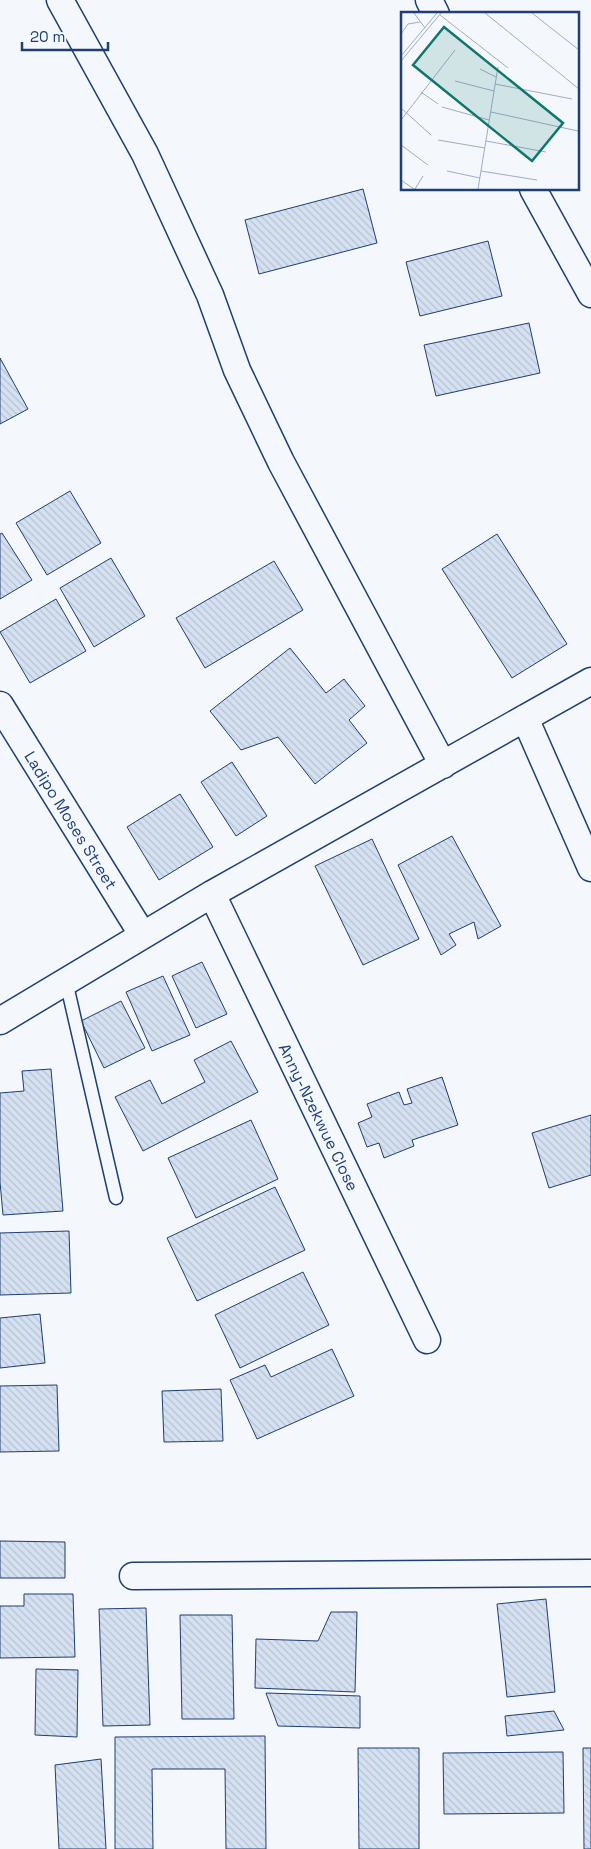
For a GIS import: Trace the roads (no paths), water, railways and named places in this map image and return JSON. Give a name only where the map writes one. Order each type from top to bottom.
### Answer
[{"type":"street","points":[[60,0],[145,154],[210,294],[237,370],[281,462],[443,765]]},
{"type":"street","points":[[429,0],[435,12]]},
{"type":"street","points":[[534,190],[591,294]]},
{"type":"street","points":[[0,1022],[142,934],[591,681]]},
{"type":"street","name":"Ladipo Moses Street","points":[[0,705],[142,934]]},
{"type":"street","points":[[525,718],[591,868]]},
{"type":"street","name":"Anny-Nzekwue Close","points":[[212,894],[427,1340]]},
{"type":"street","points":[[133,1576],[591,1573]]},
{"type":"lane","points":[[66,981],[116,1198]]}]
